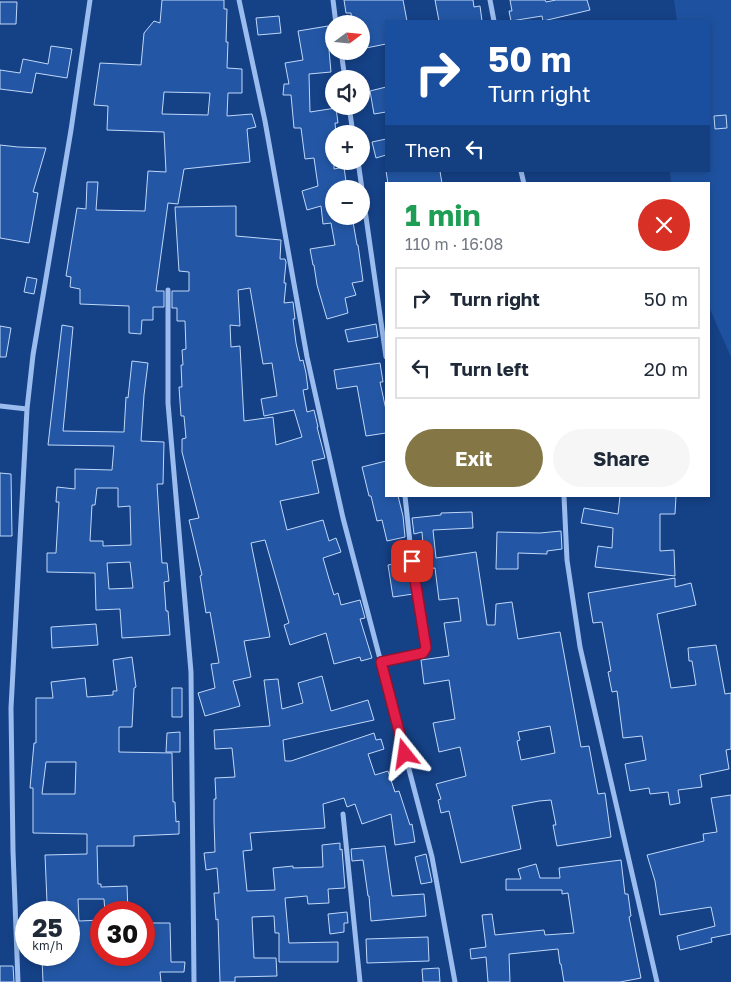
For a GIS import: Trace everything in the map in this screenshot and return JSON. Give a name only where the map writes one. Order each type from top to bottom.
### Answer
[{"type":"street","points":[[18,982],[13,851],[11,708],[27,409],[33,355],[71,130],[90,0]]},
{"type":"street","points":[[239,0],[266,131],[307,357],[343,518],[432,857],[455,982]]},
{"type":"street","points":[[333,0],[335,15]]},
{"type":"street","points":[[490,0],[494,20]]},
{"type":"street","points":[[359,170],[385,350]]},
{"type":"street","points":[[168,290],[168,403],[191,672],[194,982]]},
{"type":"street","points":[[0,406],[27,409]]},
{"type":"street","points":[[381,662],[423,653],[426,648],[412,561],[405,497]]},
{"type":"street","points":[[564,497],[567,560],[580,647],[658,982]]},
{"type":"street","points":[[344,814],[360,982]]},
{"type":"shaded area","points":[[674,0],[731,0],[731,357],[710,309],[710,182],[671,182],[670,172],[710,172],[710,20],[677,20]]},
{"type":"building","points":[[162,0],[224,0],[224,9],[227,9],[227,68],[242,69],[242,93],[228,93],[227,116],[252,114],[256,127],[247,129],[250,162],[184,169],[178,204],[168,203],[156,291],[164,291],[164,307],[153,307],[153,320],[142,320],[141,334],[129,333],[129,306],[80,304],[80,289],[70,287],[71,277],[66,276],[77,208],[86,209],[87,182],[98,182],[96,210],[145,211],[148,171],[166,172],[164,132],[107,130],[108,106],[94,105],[100,63],[141,65],[144,33],[154,21],[160,23]],"holes":[[[164,92],[210,93],[208,115],[162,114]]]},
{"type":"building","points":[[344,0],[403,0],[407,20],[385,20],[385,44],[370,47],[370,15],[351,15],[351,13],[346,13]]},
{"type":"building","points":[[435,0],[473,0],[474,7],[480,6],[482,20],[439,20]]},
{"type":"building","points":[[510,0],[545,0],[546,2],[556,0],[587,0],[590,10],[547,20],[543,20],[542,16],[511,20],[509,11],[512,11]]},
{"type":"building","points":[[0,2],[17,2],[16,24],[0,24]]},
{"type":"building","points":[[279,16],[281,33],[258,35],[256,18]]},
{"type":"building","points":[[325,26],[325,60],[330,60],[331,70],[309,74],[310,112],[325,110],[325,115],[337,115],[338,123],[335,123],[335,125],[325,125],[325,170],[344,170],[346,180],[325,180],[325,224],[323,224],[321,206],[307,210],[302,191],[318,186],[314,158],[305,159],[301,128],[294,128],[291,95],[283,95],[284,84],[289,84],[285,63],[303,60],[298,31]]},
{"type":"building","points":[[51,46],[72,49],[67,78],[36,73],[32,93],[0,89],[0,70],[20,73],[23,59],[48,64]]},
{"type":"building","points":[[385,87],[385,112],[374,114],[370,91]]},
{"type":"building","points":[[726,115],[727,128],[715,129],[714,116]]},
{"type":"building","points":[[385,139],[385,155],[376,158],[372,142]]},
{"type":"building","points":[[0,145],[46,148],[33,192],[38,193],[29,243],[0,238]]},
{"type":"building","points":[[386,172],[440,172],[442,182],[388,182]]},
{"type":"building","points":[[236,206],[236,236],[281,240],[280,259],[285,259],[286,262],[284,303],[293,302],[296,343],[300,361],[303,360],[306,373],[308,389],[303,390],[307,412],[314,410],[325,458],[312,461],[319,493],[280,501],[287,530],[323,520],[329,541],[336,538],[341,552],[323,558],[329,579],[334,595],[338,593],[341,605],[360,600],[365,618],[360,619],[372,658],[361,661],[360,657],[334,664],[326,633],[290,645],[284,625],[289,623],[265,540],[251,543],[270,637],[244,641],[251,677],[233,681],[240,706],[205,716],[198,693],[215,688],[211,664],[219,663],[210,612],[206,613],[200,576],[202,575],[189,520],[199,518],[182,452],[182,439],[186,438],[184,416],[181,416],[179,387],[182,387],[182,350],[186,349],[185,321],[177,321],[177,308],[172,308],[172,291],[189,291],[189,272],[179,271],[175,207]],"holes":[[[250,288],[263,364],[272,363],[277,396],[261,399],[264,416],[294,410],[302,437],[276,445],[273,417],[244,421],[240,346],[231,347],[230,325],[240,326],[238,290]]]},
{"type":"building","points":[[331,225],[354,225],[363,281],[352,283],[356,295],[345,298],[348,313],[327,319],[317,285],[310,249],[335,245]]},
{"type":"building","points":[[27,277],[37,279],[34,294],[24,292]]},
{"type":"building","points":[[376,324],[378,337],[348,342],[345,330]]},
{"type":"building","points":[[62,325],[73,327],[63,431],[124,432],[126,397],[128,398],[132,361],[148,363],[141,441],[164,442],[163,484],[157,484],[162,563],[167,563],[169,581],[164,582],[170,635],[122,638],[120,609],[96,610],[95,573],[47,572],[47,553],[56,553],[59,502],[56,502],[57,487],[75,489],[75,469],[112,470],[114,446],[48,445]],"holes":[[[97,488],[118,488],[118,507],[130,506],[131,545],[103,546],[103,541],[90,541],[92,505],[95,505]],[[130,562],[133,588],[109,589],[107,563]]]},
{"type":"building","points":[[0,326],[11,328],[6,357],[0,357]]},
{"type":"building","points":[[380,363],[383,382],[380,382],[385,405],[385,433],[366,436],[357,386],[337,389],[334,370]]},
{"type":"building","points":[[385,461],[385,497],[398,497],[403,516],[405,537],[387,541],[382,520],[377,521],[362,467]]},
{"type":"building","points":[[0,473],[11,474],[12,536],[0,536]]},
{"type":"building","points":[[620,497],[676,497],[675,514],[660,514],[660,551],[674,550],[675,576],[595,567],[598,546],[612,548],[613,528],[581,523],[584,508],[618,514]]},
{"type":"building","points":[[472,512],[473,528],[433,530],[436,558],[476,552],[487,625],[495,625],[496,604],[512,602],[518,639],[560,632],[581,747],[589,746],[598,794],[605,793],[611,837],[557,846],[553,825],[556,825],[551,800],[539,801],[512,806],[521,849],[461,863],[449,811],[441,813],[438,800],[441,799],[436,784],[466,776],[460,747],[439,752],[433,723],[455,719],[449,680],[424,684],[421,660],[449,656],[444,623],[461,621],[458,598],[439,600],[435,568],[418,570],[416,560],[424,558],[422,532],[414,534],[412,518],[441,515],[441,513]],"holes":[[[550,726],[555,753],[521,760],[517,741],[520,740],[518,732]]]},
{"type":"building","points":[[561,531],[562,549],[547,551],[547,554],[518,553],[518,569],[496,569],[497,532],[540,533]]},
{"type":"building","points":[[408,561],[413,594],[393,597],[388,565]]},
{"type":"building","points":[[675,578],[675,587],[691,583],[696,605],[657,614],[671,688],[696,685],[692,661],[689,661],[688,648],[716,645],[725,694],[731,693],[731,749],[726,750],[729,769],[700,775],[702,787],[678,790],[680,803],[670,805],[668,792],[650,794],[649,788],[630,791],[625,764],[646,760],[642,736],[623,738],[617,691],[612,692],[608,672],[611,671],[602,622],[593,623],[588,593]]},
{"type":"building","points":[[96,624],[98,645],[52,648],[51,627]]},
{"type":"building","points":[[132,657],[136,687],[134,688],[132,727],[119,727],[119,752],[172,753],[173,802],[175,802],[176,822],[179,821],[179,834],[134,836],[134,846],[97,846],[98,884],[101,884],[101,887],[127,886],[128,901],[78,899],[78,901],[47,901],[45,855],[87,854],[87,834],[33,833],[33,788],[30,788],[34,743],[36,743],[36,698],[53,698],[51,682],[85,678],[87,697],[113,695],[113,691],[117,691],[113,660]],"holes":[[[46,762],[76,762],[75,794],[42,794]]]},
{"type":"building","points":[[322,676],[331,711],[368,700],[374,720],[283,740],[285,761],[291,761],[374,733],[376,740],[381,739],[384,749],[368,754],[375,775],[388,771],[395,792],[399,791],[410,825],[412,824],[415,842],[395,845],[391,814],[362,824],[355,804],[347,807],[344,798],[323,804],[325,828],[250,833],[252,850],[243,851],[247,891],[275,890],[273,868],[293,866],[293,868],[323,867],[322,845],[340,843],[345,888],[328,889],[329,903],[308,904],[307,896],[285,898],[289,943],[338,942],[338,962],[279,962],[279,933],[275,933],[274,916],[252,917],[254,958],[276,958],[277,976],[235,977],[235,982],[220,982],[218,919],[216,920],[214,893],[219,893],[217,868],[206,870],[204,853],[215,852],[215,778],[235,777],[232,748],[215,749],[214,730],[270,726],[264,680],[278,679],[282,709],[303,703],[298,683]]},
{"type":"building","points":[[172,688],[182,688],[182,717],[172,717]]},
{"type":"building","points":[[180,732],[180,752],[166,752],[167,733]]},
{"type":"building","points":[[731,795],[731,934],[711,938],[712,942],[680,950],[677,936],[715,926],[711,907],[660,915],[655,881],[647,855],[704,841],[703,834],[717,832],[711,798]]},
{"type":"building","points":[[385,846],[392,896],[424,894],[426,916],[371,921],[363,860],[352,861],[351,849]]},
{"type":"building","points":[[426,854],[432,882],[421,884],[415,857]]},
{"type":"building","points":[[621,860],[625,894],[628,894],[631,916],[629,917],[641,978],[620,982],[564,982],[558,949],[509,954],[510,982],[488,982],[486,957],[471,959],[470,949],[486,947],[482,915],[492,914],[495,935],[544,930],[545,935],[574,933],[568,893],[562,894],[562,890],[506,890],[506,879],[521,879],[518,869],[536,864],[540,878],[560,878],[559,868]]},
{"type":"building","points":[[347,912],[348,923],[344,923],[344,932],[330,934],[328,914]]},
{"type":"building","points":[[90,920],[90,966],[155,966],[155,923],[170,923],[171,962],[185,962],[184,972],[160,972],[161,982],[43,982],[42,966],[80,966],[80,921]]},
{"type":"building","points":[[428,937],[429,961],[367,963],[366,939]]},
{"type":"building","points":[[0,966],[13,966],[14,982],[0,982]]},
{"type":"building","points":[[439,968],[440,982],[423,982],[422,969]]},
{"type":"route","points":[[405,754],[381,662],[423,653],[426,648],[412,561]]}]
